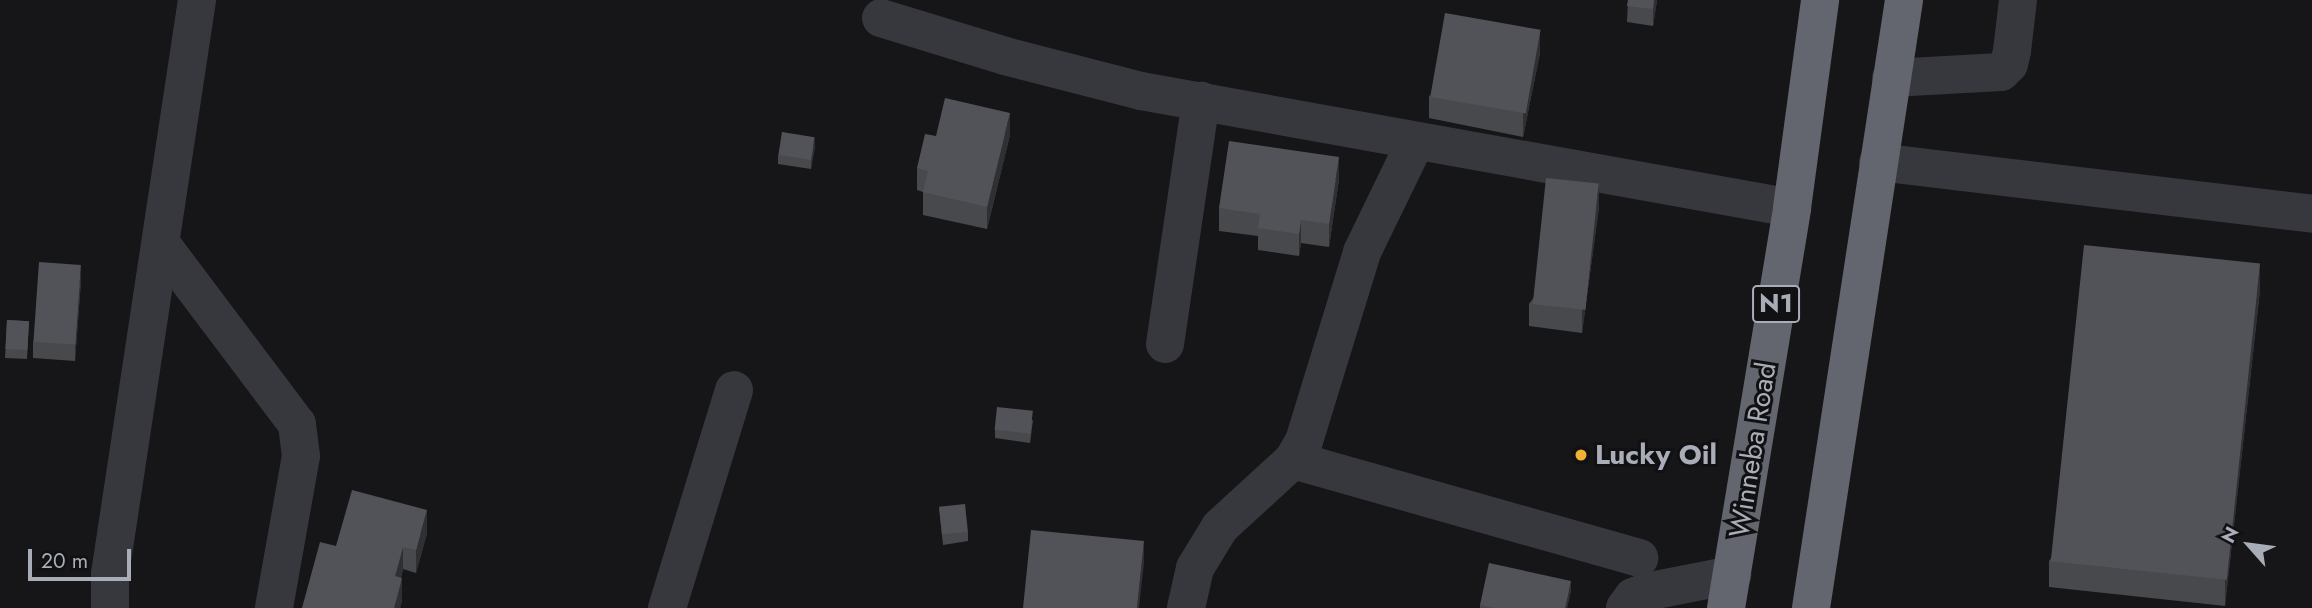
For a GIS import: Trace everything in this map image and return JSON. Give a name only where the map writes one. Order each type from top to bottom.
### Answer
[{"type":"highway","name":"Winneba Road","points":[[1729,591],[1792,208],[1820,0]]},
{"type":"highway","points":[[1811,608],[1835,465],[1904,0]]},
{"type":"street","points":[[110,608],[110,574],[162,245],[197,0]]},
{"type":"street","points":[[1891,78],[2001,72],[2009,64],[2018,0]]},
{"type":"street","points":[[881,18],[1141,91],[1415,143],[1792,208]]},
{"type":"street","points":[[1165,344],[1201,101]]},
{"type":"street","points":[[1186,608],[1195,568],[1220,527],[1293,460],[1304,441],[1362,252],[1415,143]]},
{"type":"street","points":[[1878,162],[2312,214]]},
{"type":"street","points":[[162,245],[297,424],[302,456],[274,608]]},
{"type":"street","points":[[667,608],[734,390]]},
{"type":"street","points":[[1293,460],[1639,558]]},
{"type":"street","points":[[1625,608],[1633,597],[1646,592],[1729,591]]},
{"type":"building","points":[[1628,0],[1654,0],[1653,9],[1627,6]]},
{"type":"building","points":[[1445,13],[1541,30],[1526,114],[1430,97]]},
{"type":"building","points":[[945,98],[1010,113],[987,207],[923,192],[928,171],[917,168],[925,134],[936,136]]},
{"type":"building","points":[[782,132],[815,137],[811,160],[778,155]]},
{"type":"building","points":[[1229,141],[1339,157],[1329,224],[1301,220],[1299,234],[1258,228],[1260,214],[1219,208]]},
{"type":"building","points":[[1546,178],[1599,184],[1585,310],[1533,304]]},
{"type":"building","points":[[2084,245],[2260,264],[2227,580],[2051,561]]},
{"type":"building","points":[[39,262],[81,265],[75,345],[33,342]]},
{"type":"building","points":[[7,320],[29,321],[27,350],[5,349]]},
{"type":"building","points":[[997,407],[1033,411],[1030,434],[995,430]]},
{"type":"building","points":[[352,490],[427,510],[416,550],[403,547],[395,576],[402,578],[394,608],[302,608],[320,542],[336,546]]},
{"type":"building","points":[[965,504],[968,532],[942,535],[939,507]]},
{"type":"building","points":[[1031,530],[1144,541],[1137,608],[1023,608]]},
{"type":"building","points":[[1489,563],[1571,581],[1565,608],[1495,608],[1480,605]]},
{"type":"place","name":"Lucky Oil","points":[[1581,455]]}]
